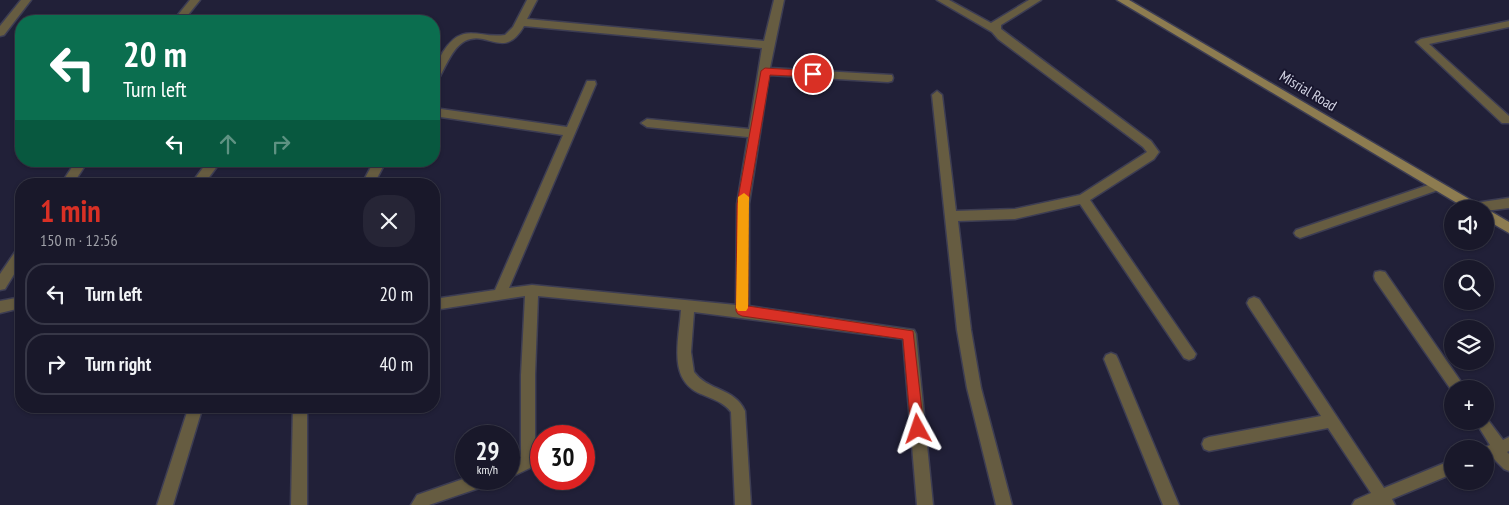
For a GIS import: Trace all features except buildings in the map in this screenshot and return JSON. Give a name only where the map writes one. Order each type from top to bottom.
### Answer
[{"type":"main road","name":"Misrial Road","points":[[1122,0],[1462,200]]},
{"type":"main road","name":"Misrial Road","points":[[1494,219],[1509,228]]},
{"type":"street","points":[[2,28],[26,0]]},
{"type":"street","points":[[183,15],[195,0]]},
{"type":"street","points":[[440,68],[456,43],[462,38],[470,35],[506,38],[513,34],[532,0]]},
{"type":"street","points":[[742,311],[743,204],[768,45],[779,0]]},
{"type":"street","points":[[942,0],[996,30],[1002,37],[1151,148],[1153,152],[1150,156],[1083,199],[1015,214],[952,216]]},
{"type":"street","points":[[996,30],[996,24],[1036,0]]},
{"type":"street","points":[[520,22],[768,45]]},
{"type":"street","points":[[1506,120],[1421,42],[1509,24]]},
{"type":"street","points":[[2,28],[15,25]]},
{"type":"street","points":[[765,71],[888,78]]},
{"type":"street","points":[[500,294],[591,84]]},
{"type":"street","points":[[937,95],[964,330],[974,388],[1004,505]]},
{"type":"street","points":[[440,113],[571,132]]},
{"type":"street","points":[[647,123],[754,134]]},
{"type":"street","points":[[71,178],[78,167]]},
{"type":"street","points":[[202,178],[210,167]]},
{"type":"street","points":[[1300,233],[1437,186]]},
{"type":"street","points":[[1083,199],[1189,354]]},
{"type":"street","points":[[1494,206],[1509,203]]},
{"type":"street","points":[[0,285],[15,262]]},
{"type":"street","points":[[1380,276],[1453,380]]},
{"type":"street","points":[[520,466],[525,464],[528,454],[528,375],[532,290]]},
{"type":"street","points":[[440,303],[532,290],[742,311],[909,334],[924,505]]},
{"type":"street","points":[[1254,302],[1384,500]]},
{"type":"street","points":[[0,306],[15,304]]},
{"type":"street","points":[[688,306],[685,364],[688,376],[697,385],[733,401],[738,411],[743,505]]},
{"type":"street","points":[[1110,359],[1171,505]]},
{"type":"street","points":[[165,505],[194,413]]},
{"type":"street","points":[[299,505],[300,413]]},
{"type":"street","points":[[1209,444],[1332,421]]},
{"type":"street","points":[[1487,430],[1497,449],[1509,464]]},
{"type":"street","points":[[1360,505],[1384,500],[1444,471]]},
{"type":"street","points":[[419,505],[422,500],[455,489]]},
{"type":"slow traffic","points":[[742,308],[744,197]]},
{"type":"route","points":[[813,74],[765,71],[743,204],[742,311],[909,334],[918,429]]}]
